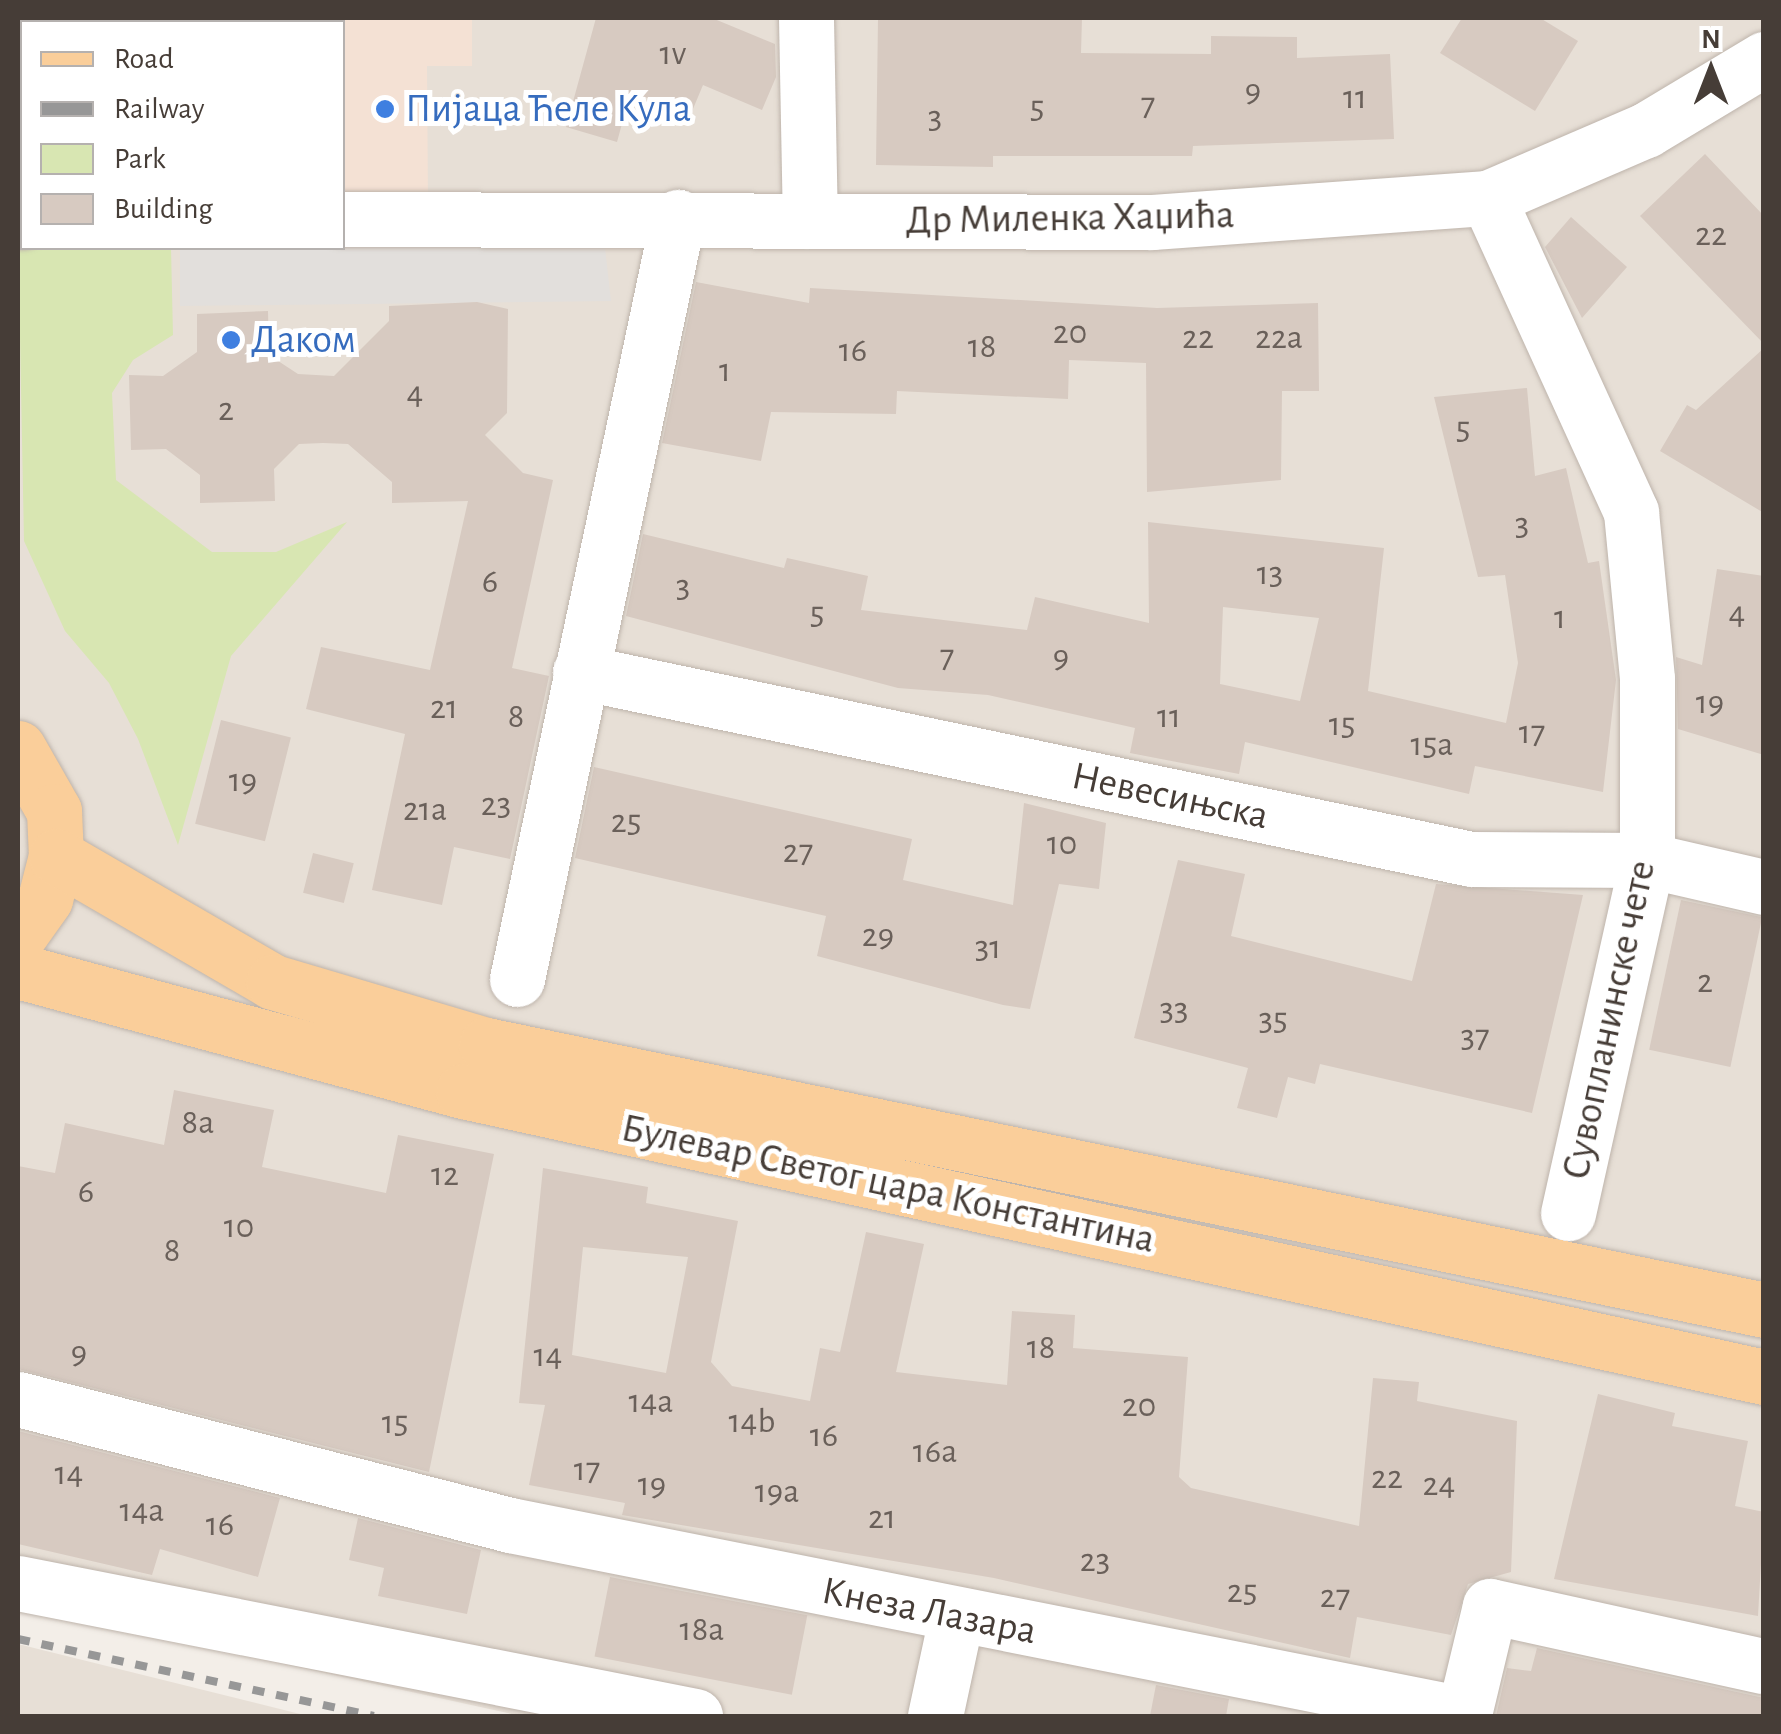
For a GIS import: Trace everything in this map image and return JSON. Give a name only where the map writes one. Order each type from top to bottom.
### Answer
[{"type":"main road","points":[[18,748],[54,811],[56,856],[45,899],[18,938]]},
{"type":"main road","name":"Булевар Светог цара Константина","points":[[56,856],[273,982],[486,1045],[1764,1310]]},
{"type":"main road","name":"Булевар Светог цара Константина","points":[[18,971],[463,1090],[1764,1378]]},
{"type":"street","points":[[806,18],[810,221]]},
{"type":"street","name":"Др Миленка Хаџића","points":[[345,219],[678,217],[1152,222],[1488,198],[1646,130],[1764,59]]},
{"type":"street","name":"Сувопланинске чете","points":[[1488,198],[1631,512],[1648,679],[1648,860],[1568,1213]]},
{"type":"street","points":[[517,980],[678,217]]},
{"type":"street","name":"Невесињска","points":[[580,672],[1471,859],[1648,860],[1764,886]]},
{"type":"street","name":"Кнеза Лазара","points":[[18,1398],[510,1524],[956,1618],[1464,1714],[1490,1606],[1764,1666]]},
{"type":"street","points":[[18,1584],[695,1716]]},
{"type":"street","points":[[935,1716],[956,1618]]},
{"type":"shaded area","points":[[18,18],[1763,18],[1763,1716],[521,1716],[18,1606]]},
{"type":"shaded area","name":"Пијаца Ћеле Кула","points":[[472,18],[472,66],[427,66],[428,203],[345,204],[345,20],[22,20]]},
{"type":"shaded area","points":[[603,230],[611,301],[180,306],[180,250],[345,250],[345,232]]},
{"type":"shaded area","points":[[18,1644],[308,1716],[18,1716]]},
{"type":"green space","points":[[18,236],[20,250],[171,250],[173,335],[133,360],[112,393],[116,480],[212,552],[276,552],[347,522],[231,656],[178,845],[138,739],[109,683],[65,631],[24,541]]},
{"type":"building","points":[[596,18],[712,18],[775,44],[776,77],[762,110],[703,85],[690,116],[631,91],[617,142],[566,127]]},
{"type":"building","points":[[878,18],[1082,18],[1081,53],[1211,54],[1211,36],[1297,37],[1297,58],[1390,54],[1394,139],[1193,146],[1192,156],[993,156],[993,167],[876,165]]},
{"type":"building","points":[[1462,18],[1540,18],[1578,41],[1535,111],[1440,53]]},
{"type":"building","points":[[1705,154],[1764,216],[1764,344],[1640,216]]},
{"type":"building","points":[[1571,217],[1627,267],[1582,318],[1545,247]]},
{"type":"building","points":[[696,282],[809,303],[810,288],[1157,308],[1318,303],[1319,391],[1282,391],[1281,480],[1147,492],[1146,363],[1069,360],[1068,399],[897,391],[896,414],[771,412],[761,461],[662,443]]},
{"type":"building","points":[[477,302],[508,309],[507,413],[485,435],[523,473],[553,480],[512,668],[549,676],[510,859],[454,847],[442,905],[372,890],[405,734],[306,709],[321,647],[430,670],[468,501],[392,503],[392,482],[348,444],[323,443],[299,444],[274,469],[275,501],[200,503],[200,475],[166,449],[131,450],[129,375],[163,376],[197,352],[197,314],[268,311],[269,355],[298,374],[334,376],[389,321],[389,306]]},
{"type":"building","points":[[1764,348],[1764,513],[1660,451],[1687,405],[1696,410]]},
{"type":"building","points":[[1527,388],[1535,476],[1566,468],[1588,563],[1599,561],[1616,680],[1603,792],[1475,766],[1469,794],[1245,742],[1239,774],[1130,753],[1135,728],[988,695],[898,688],[626,616],[643,534],[784,568],[787,558],[868,576],[861,610],[1027,630],[1035,597],[1149,623],[1148,522],[1384,548],[1368,691],[1506,723],[1518,663],[1505,575],[1478,577],[1434,397]],"holes":[[[1223,607],[1319,618],[1300,701],[1220,684]]]},
{"type":"building","points":[[1717,569],[1764,576],[1764,755],[1678,729],[1676,657],[1702,665]]},
{"type":"building","points":[[221,720],[291,737],[265,841],[195,824]]},
{"type":"building","points":[[594,767],[912,839],[903,880],[1013,905],[1024,803],[1106,823],[1099,889],[1059,884],[1030,1009],[1003,1005],[817,956],[826,916],[575,858]]},
{"type":"building","points":[[313,853],[354,863],[344,903],[303,893]]},
{"type":"building","points":[[1178,860],[1245,874],[1231,936],[1412,981],[1436,884],[1583,895],[1532,1113],[1320,1064],[1315,1084],[1288,1077],[1277,1118],[1237,1108],[1248,1068],[1134,1038]]},
{"type":"building","points":[[1681,900],[1762,917],[1730,1067],[1649,1050]]},
{"type":"building","points":[[174,1090],[274,1110],[262,1167],[386,1193],[398,1135],[494,1154],[429,1472],[18,1369],[18,1166],[55,1173],[65,1123],[164,1145]]},
{"type":"building","points":[[543,1168],[648,1187],[646,1203],[738,1221],[711,1362],[732,1386],[810,1401],[820,1348],[840,1352],[866,1232],[924,1244],[896,1372],[1007,1385],[1012,1311],[1075,1315],[1073,1348],[1188,1357],[1179,1477],[1191,1488],[1359,1526],[1373,1378],[1419,1382],[1417,1401],[1517,1421],[1511,1572],[1468,1584],[1451,1635],[1357,1617],[1350,1658],[994,1578],[622,1515],[625,1503],[529,1485],[545,1405],[519,1403]],"holes":[[[583,1247],[688,1257],[666,1373],[572,1355]]]},
{"type":"building","points":[[1598,1394],[1675,1413],[1672,1426],[1748,1441],[1735,1506],[1764,1512],[1758,1616],[1554,1579]]},
{"type":"building","points":[[18,1431],[280,1498],[258,1577],[160,1549],[152,1575],[18,1544]]},
{"type":"building","points":[[358,1518],[481,1550],[467,1614],[378,1596],[384,1568],[349,1560]]},
{"type":"building","points":[[610,1577],[807,1615],[792,1695],[595,1657]]},
{"type":"building","points":[[1537,1648],[1764,1698],[1764,1716],[1496,1716],[1507,1668],[1531,1671]]},
{"type":"building","points":[[1156,1685],[1229,1699],[1226,1716],[1150,1716]]},
{"type":"railway","points":[[18,1639],[374,1716]]},
{"type":"place","name":"Пијаца Ћеле Кула","points":[[385,109]]},
{"type":"place","name":"Даком","points":[[231,340]]}]
